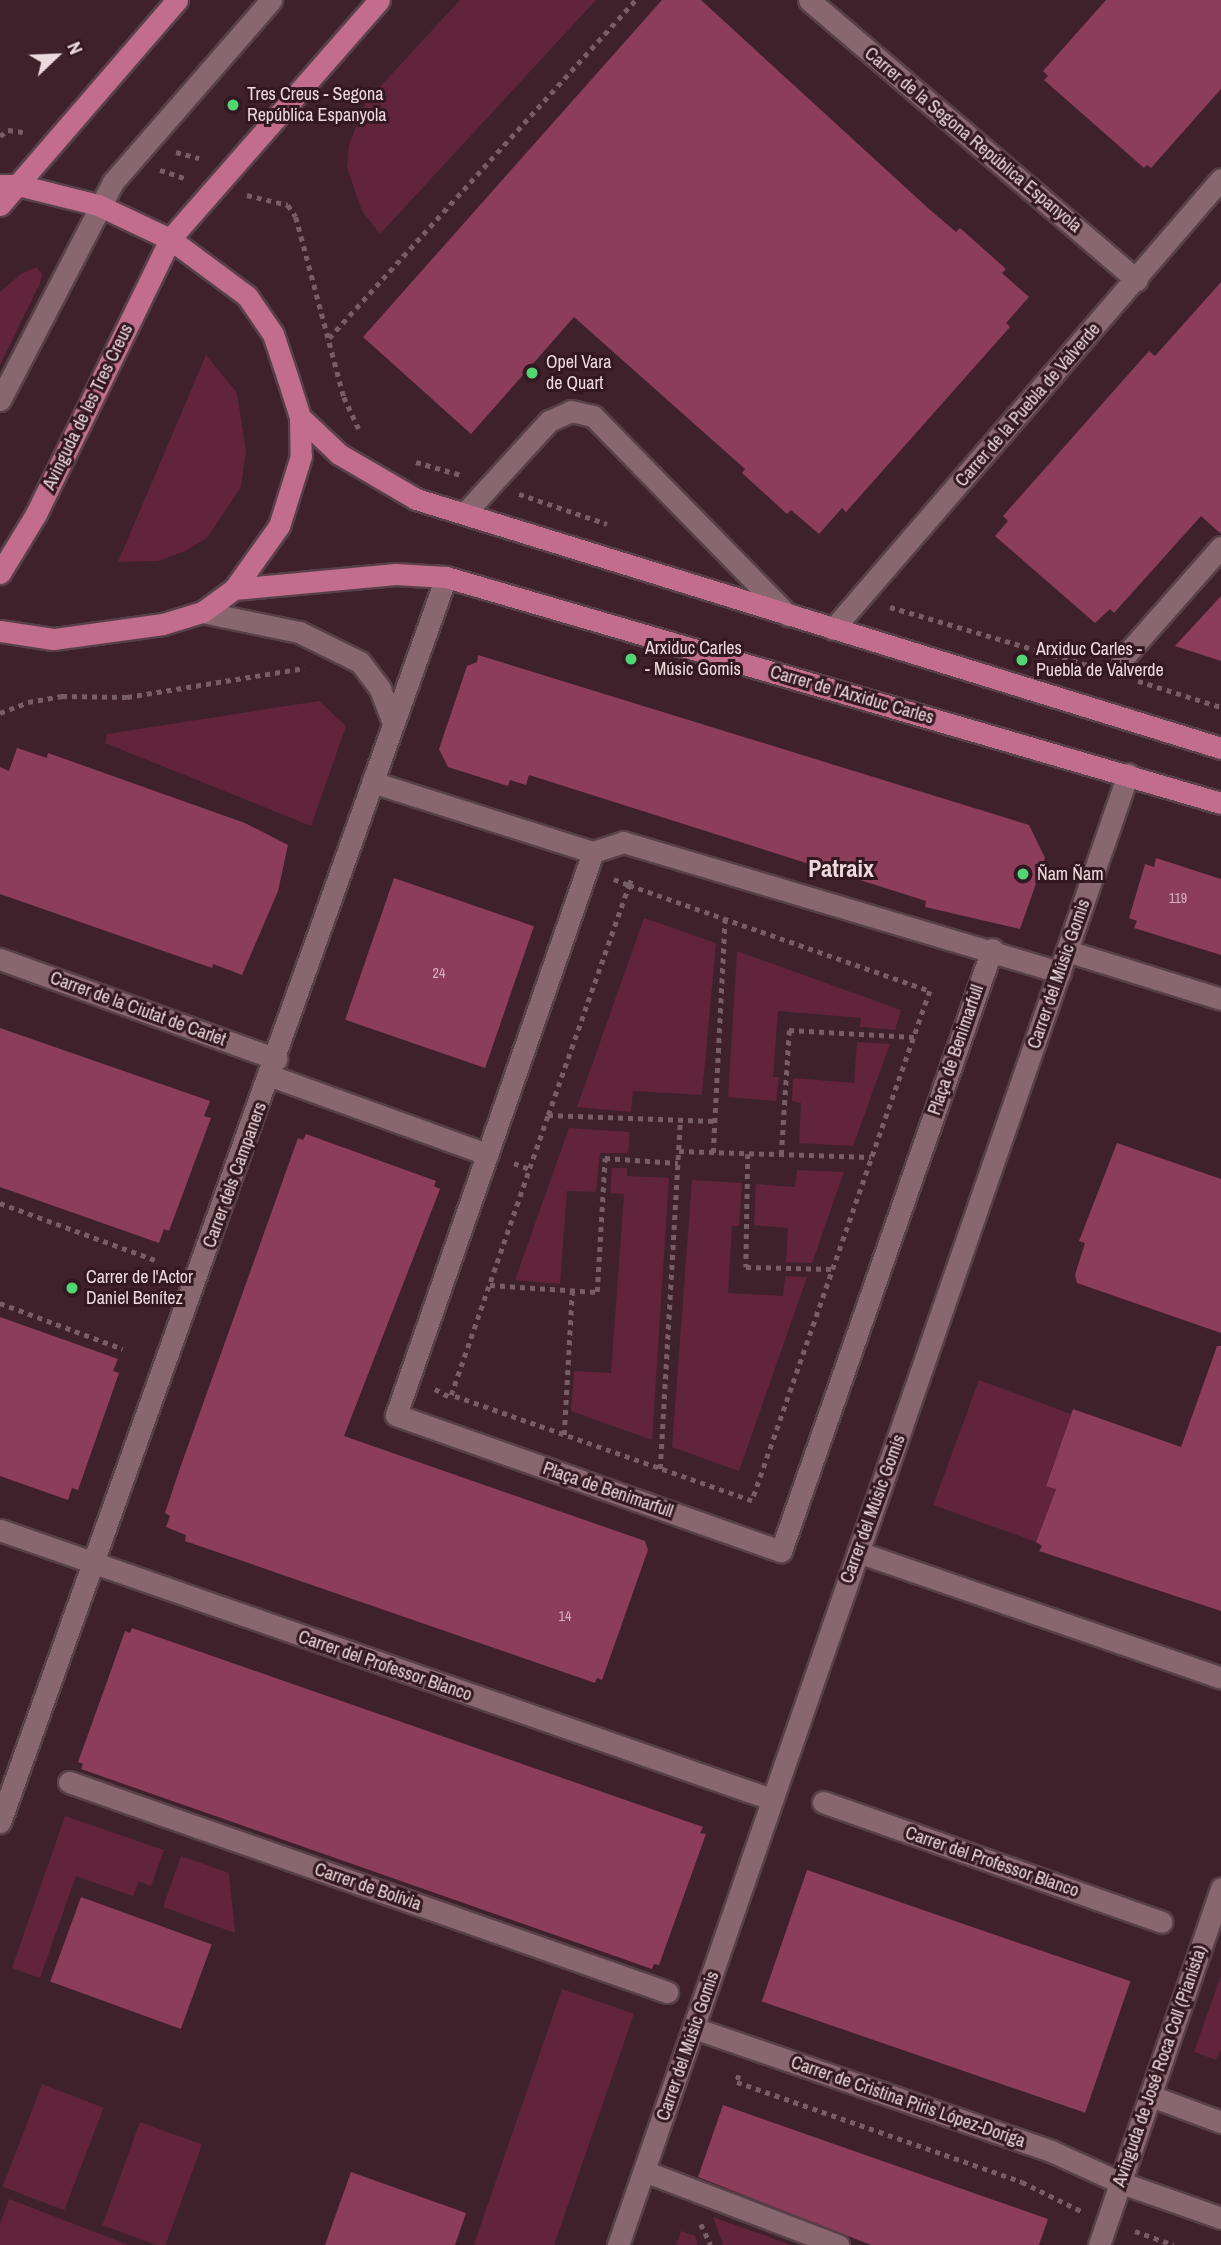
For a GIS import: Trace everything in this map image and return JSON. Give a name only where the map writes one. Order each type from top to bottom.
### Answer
[{"type":"main road","points":[[0,205],[9,185],[177,0]]},
{"type":"main road","name":"Avinguda de les Tres Creus","points":[[0,573],[36,514],[170,239],[379,0]]},
{"type":"main road","points":[[0,631],[53,639],[163,624],[202,612],[234,589],[279,526],[301,456],[300,417],[273,334],[247,296],[170,239],[98,205],[9,185]]},
{"type":"main road","points":[[300,417],[339,454],[380,481],[416,499],[1221,748]]},
{"type":"main road","name":"Carrer de l'Arxiduc Carles","points":[[234,589],[395,574],[446,577],[1221,803]]},
{"type":"street","points":[[0,400],[98,205],[135,153],[271,0]]},
{"type":"street","name":"Carrer de la Segona República Espanyola","points":[[809,0],[1137,280]]},
{"type":"street","name":"Carrer de la Puebla de Valverde","points":[[833,629],[1137,280],[1221,179]]},
{"type":"street","points":[[466,513],[549,421],[571,411],[593,416],[788,615]]},
{"type":"street","points":[[1116,665],[1221,547]]},
{"type":"street","name":"Carrer dels Campaners","points":[[0,1822],[6,1786],[94,1564],[446,577]]},
{"type":"street","points":[[202,612],[299,632],[360,662],[380,689],[393,723]]},
{"type":"street","name":"Carrer del Músic Gomis","points":[[618,2245],[1128,774]]},
{"type":"street","points":[[372,782],[593,852],[623,842],[992,948],[1060,972]]},
{"type":"street","name":"Plaça de Benimarfull","points":[[593,852],[396,1415],[781,1551],[992,948]]},
{"type":"street","points":[[1067,951],[1221,999]]},
{"type":"street","name":"Carrer de la Ciutat de Carlet","points":[[0,959],[487,1154]]},
{"type":"street","name":"Carrer del Professor Blanco","points":[[0,1530],[771,1799]]},
{"type":"street","points":[[858,1552],[1221,1678]]},
{"type":"street","name":"Carrer de Bolívia","points":[[69,1782],[667,1992]]},
{"type":"street","name":"Carrer del Professor Blanco","points":[[823,1802],[1161,1922]]},
{"type":"street","name":"Avinguda de José Roca Coll (Pianista)","points":[[1099,2245],[1221,1888]]},
{"type":"street","name":"Carrer de Cristina Piris López-Doriga","points":[[694,2028],[1051,2151],[1119,2182],[1221,2218]]},
{"type":"street","points":[[1151,2096],[1221,2122]]},
{"type":"street","points":[[644,2171],[838,2245]]},
{"type":"path","points":[[329,338],[635,0]]},
{"type":"path","points":[[0,136],[12,130]]},
{"type":"path","points":[[169,150],[199,158]]},
{"type":"path","points":[[154,168],[181,177]]},
{"type":"path","points":[[288,205],[299,225],[344,397],[363,435]]},
{"type":"path","points":[[412,461],[468,477]]},
{"type":"path","points":[[513,491],[611,526]]},
{"type":"path","points":[[939,621],[1116,665]]},
{"type":"path","points":[[0,713],[62,696],[127,697],[317,666]]},
{"type":"path","points":[[1133,679],[1221,707]]},
{"type":"path","points":[[629,884],[930,991],[914,1037],[752,1501],[451,1395],[629,884]]},
{"type":"path","points":[[713,1153],[725,918]]},
{"type":"path","points":[[781,1155],[789,1030],[914,1037]]},
{"type":"path","points":[[548,1115],[714,1121]]},
{"type":"path","points":[[660,1469],[680,1120]]},
{"type":"path","points":[[679,1151],[871,1157]]},
{"type":"path","points":[[748,1154],[746,1267],[832,1269]]},
{"type":"path","points":[[489,1285],[597,1292],[605,1158],[678,1163]]},
{"type":"path","points":[[0,1203],[155,1260]]},
{"type":"path","points":[[564,1435],[572,1290]]},
{"type":"path","points":[[0,1303],[123,1349]]},
{"type":"path","points":[[744,2062],[737,2082],[1022,2182],[1088,2215]]},
{"type":"path","points":[[1131,2230],[1174,2245]]},
{"type":"shaded area","points":[[460,0],[596,0],[380,234],[362,211],[347,168],[349,145],[366,102]]},
{"type":"shaded area","points":[[37,267],[42,274],[40,283],[0,365],[0,292],[21,274]]},
{"type":"shaded area","points":[[206,355],[237,393],[246,451],[241,487],[207,538],[185,551],[158,561],[118,562]]},
{"type":"shaded area","points":[[319,701],[346,726],[311,826],[105,743],[107,734]]},
{"type":"shaded area","points":[[644,918],[716,943],[702,1095],[633,1091],[631,1112],[577,1107]]},
{"type":"shaded area","points":[[737,951],[901,1010],[895,1030],[860,1027],[861,1018],[778,1011],[773,1077],[779,1077],[776,1101],[728,1097]]},
{"type":"shaded area","points":[[857,1042],[890,1044],[853,1146],[799,1143],[801,1103],[792,1101],[793,1078],[854,1083]]},
{"type":"shaded area","points":[[569,1128],[630,1132],[628,1153],[600,1153],[596,1192],[567,1191],[560,1284],[515,1280]]},
{"type":"shaded area","points":[[612,1168],[627,1168],[627,1176],[669,1178],[652,1440],[571,1411],[574,1371],[611,1373],[624,1194],[610,1193]]},
{"type":"shaded area","points":[[797,1170],[844,1172],[812,1263],[786,1262],[788,1228],[754,1225],[756,1184],[795,1187]]},
{"type":"shaded area","points":[[692,1180],[742,1183],[739,1226],[732,1226],[728,1293],[783,1296],[785,1276],[807,1277],[739,1471],[672,1447]]},
{"type":"shaded area","points":[[979,1380],[1071,1414],[1046,1485],[1056,1489],[1036,1542],[933,1505]]},
{"type":"shaded area","points":[[65,1816],[164,1850],[151,1886],[139,1881],[133,1896],[76,1876],[40,1978],[12,1968]]},
{"type":"shaded area","points":[[181,1856],[229,1873],[235,1933],[163,1907]]},
{"type":"shaded area","points":[[1221,1975],[1221,2050],[1216,2060],[1194,2052]]},
{"type":"shaded area","points":[[562,1989],[634,2014],[554,2245],[474,2245]]},
{"type":"shaded area","points":[[42,2084],[104,2108],[64,2210],[3,2187]]},
{"type":"shaded area","points":[[140,2122],[202,2145],[165,2245],[156,2245],[102,2225]]},
{"type":"shaded area","points":[[9,2199],[129,2245],[0,2245],[0,2224]]},
{"type":"shaded area","points":[[713,2217],[791,2245],[723,2245]]},
{"type":"shaded area","points":[[681,2231],[695,2236],[698,2245],[676,2245]]},
{"type":"building","points":[[662,0],[701,0],[929,209],[956,232],[960,228],[1006,269],[1002,273],[1029,297],[1006,323],[1010,327],[846,512],[842,508],[819,534],[791,510],[787,514],[742,473],[745,469],[574,317],[471,434],[363,337]]},
{"type":"building","points":[[1106,0],[1221,0],[1221,89],[1151,168],[1147,165],[1144,168],[1044,80],[1048,76],[1043,71]]},
{"type":"building","points":[[1221,282],[1221,534],[1201,516],[1114,613],[1110,609],[1095,623],[995,536],[1008,521],[1003,516],[1149,351],[1155,356]]},
{"type":"building","points":[[1221,596],[1221,661],[1175,646]]},
{"type":"building","points":[[478,655],[1029,825],[1045,858],[1020,929],[925,907],[926,901],[529,775],[526,785],[510,780],[508,786],[448,767],[439,749],[467,666],[477,662]]},
{"type":"building","points":[[17,748],[47,758],[48,753],[245,823],[288,845],[278,891],[242,975],[213,964],[212,968],[0,894],[0,767],[9,771]]},
{"type":"building","points":[[1156,858],[1221,879],[1221,955],[1134,928],[1137,921],[1129,918],[1145,864],[1154,867]]},
{"type":"building","points":[[394,878],[534,926],[485,1068],[345,1020]]},
{"type":"building","points":[[0,1028],[210,1101],[204,1116],[211,1118],[169,1231],[164,1229],[159,1243],[0,1187]]},
{"type":"building","points":[[306,1134],[436,1181],[434,1186],[440,1189],[344,1436],[645,1541],[648,1550],[602,1680],[597,1678],[595,1683],[185,1541],[186,1535],[166,1527],[170,1516],[165,1513],[179,1471],[298,1138],[303,1140]]},
{"type":"building","points":[[1117,1143],[1221,1179],[1221,1333],[1077,1283],[1075,1275],[1085,1243],[1079,1241]]},
{"type":"building","points":[[0,1317],[118,1359],[113,1371],[119,1373],[78,1490],[72,1488],[68,1500],[0,1476]]},
{"type":"building","points":[[1217,1346],[1221,1346],[1221,1611],[1039,1551],[1042,1546],[1036,1542],[1056,1489],[1046,1486],[1073,1409],[1181,1447]]},
{"type":"building","points":[[132,1628],[703,1827],[700,1833],[706,1834],[659,1965],[654,1964],[652,1969],[81,1769],[83,1764],[78,1762],[125,1631],[130,1633]]},
{"type":"building","points":[[807,1870],[1130,1981],[1085,2113],[762,2001]]},
{"type":"building","points":[[81,1897],[212,1945],[181,2029],[50,1982]]},
{"type":"building","points":[[723,2105],[1048,2219],[1039,2245],[871,2245],[698,2177]]},
{"type":"building","points":[[351,2172],[466,2213],[455,2245],[325,2245]]},
{"type":"place","name":"Tres Creus - Segona República Espanyola","points":[[233,105]]},
{"type":"place","name":"Opel Vara de Quart","points":[[532,373]]},
{"type":"place","name":"Arxiduc Carles - Músic Gomis","points":[[631,659]]},
{"type":"place","name":"Arxiduc Carles - Puebla de Valverde","points":[[1022,660]]},
{"type":"place","name":"Ñam Ñam","points":[[1023,874]]},
{"type":"place","name":"Carrer de l'Actor Daniel Benítez","points":[[72,1288]]},
{"type":"district","name":"Patraix","points":[[841,869]]}]
